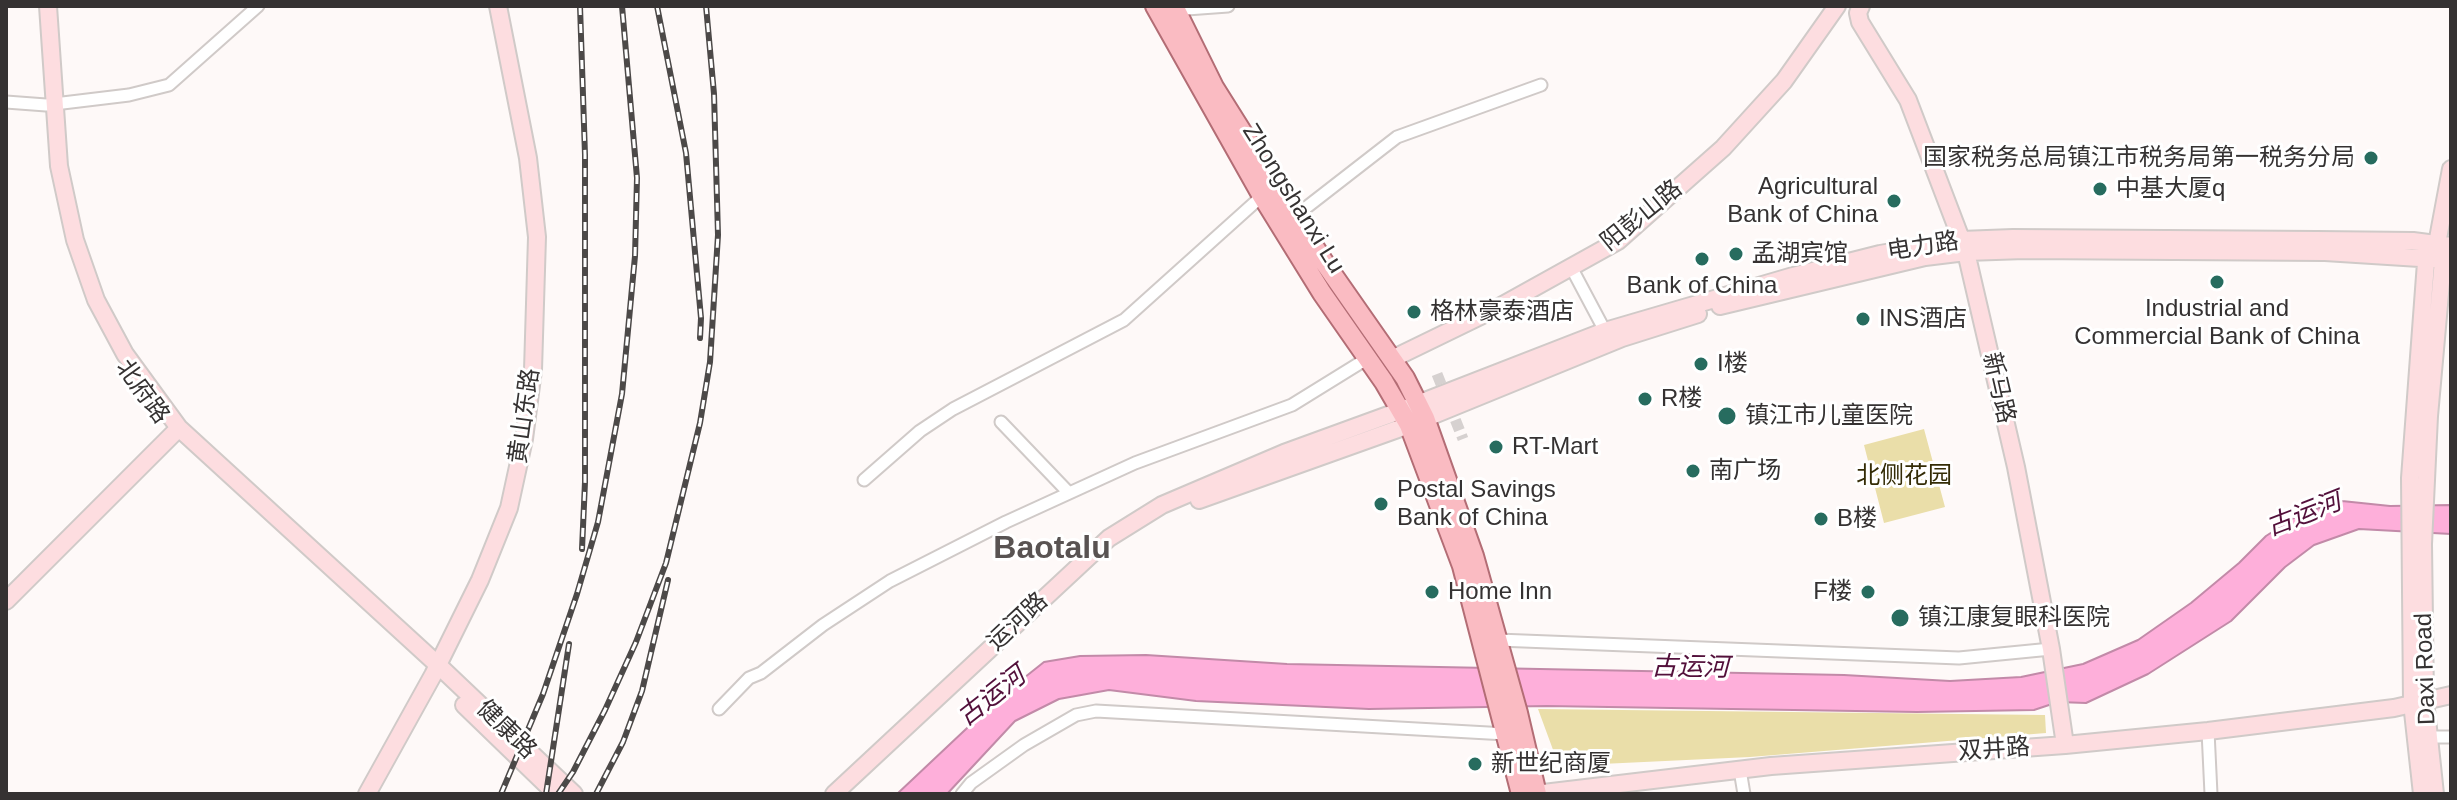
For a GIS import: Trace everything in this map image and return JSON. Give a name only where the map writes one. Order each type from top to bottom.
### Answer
[{"type":"main road","name":"Zhongshanxi Lu","points":[[1166,9],[1262,196],[1322,293],[1413,414]]},
{"type":"main road","name":"Zhongshanxi Lu","points":[[1166,9],[1294,217],[1392,359],[1413,414]]},
{"type":"main road","points":[[1413,414],[1474,556],[1510,713],[1536,794]]},
{"type":"main road","points":[[1510,713],[1506,734],[1521,794]]},
{"type":"street","name":"北府路","points":[[40,6],[50,105]]},
{"type":"street","name":"北府路","points":[[48,6],[50,165],[64,241],[89,303],[117,359],[176,431],[433,668]]},
{"type":"street","points":[[6,102],[50,105],[129,95],[169,85],[258,6]]},
{"type":"street","name":"黄山东路","points":[[360,794],[433,668],[501,507],[515,443],[529,331],[530,234],[521,160],[489,6]]},
{"type":"street","name":"黄山东路","points":[[367,794],[480,580],[509,508],[524,439],[533,370],[537,237],[528,158],[498,6]]},
{"type":"street","points":[[1166,9],[1228,6]]},
{"type":"street","name":"阳彭山路","points":[[1392,359],[1501,306],[1618,241],[1723,148],[1784,81],[1837,6]]},
{"type":"street","name":"新马路","points":[[1861,6],[1858,13],[1860,22],[1908,100],[1963,246],[2016,467],[2051,649],[2065,745]]},
{"type":"street","points":[[1294,217],[1397,137],[1541,85]]},
{"type":"street","points":[[2440,251],[2451,169]]},
{"type":"street","points":[[864,480],[920,431],[953,409],[1124,320],[1262,196]]},
{"type":"street","name":"电力路","points":[[1413,414],[1720,306],[1963,246]]},
{"type":"street","name":"电力路","points":[[1413,414],[1605,331],[1880,254],[1963,246],[2440,251]]},
{"type":"street","name":"Daxi Road","points":[[2422,794],[2418,702],[2417,478],[2440,251]]},
{"type":"street","points":[[1571,267],[1605,331]]},
{"type":"street","points":[[719,709],[749,678],[761,673],[823,625],[890,581],[1135,463],[1292,405],[1368,358]]},
{"type":"street","name":"运河路","points":[[834,794],[1109,538],[1162,505],[1284,453],[1413,414]]},
{"type":"street","name":"运河路","points":[[847,794],[1111,548],[1180,507],[1413,414]]},
{"type":"street","points":[[1001,422],[1069,493]]},
{"type":"street","points":[[6,601],[176,431]]},
{"type":"street","points":[[1495,649],[1959,658],[2051,649]]},
{"type":"street","name":"健康路","points":[[433,668],[556,794]]},
{"type":"street","name":"健康路","points":[[433,668],[574,794]]},
{"type":"street","name":"双井路","points":[[1536,794],[1740,770],[2208,731],[2380,710],[2451,695]]},
{"type":"street","name":"Daxi Road","points":[[2418,702],[2429,737],[2435,794]]},
{"type":"street","points":[[962,794],[971,783],[1024,745],[1076,715],[1096,711],[1506,734]]},
{"type":"street","points":[[2208,731],[2211,794]]},
{"type":"street","points":[[2429,737],[2451,737]]},
{"type":"street","points":[[1740,770],[1744,794]]},
{"type":"green space","name":"北侧花园","points":[[1924,429],[1945,507],[1884,523],[1864,445]]},
{"type":"green space","points":[[1538,709],[2045,715],[2046,733],[1750,757],[1559,766]]},
{"type":"water","name":"古运河","points":[[2342,501],[2390,506],[2451,505],[2451,534],[2359,529],[2314,545],[2285,567],[2231,621],[2148,674],[2086,703],[2058,702],[2034,710],[1917,712],[1547,706],[1369,709],[1196,701],[1109,690],[1059,699],[1015,721],[947,794],[897,794],[1000,697],[1044,662],[1080,656],[1146,655],[1287,664],[1844,675],[1950,681],[2021,677],[2083,664],[2138,640],[2191,603],[2266,536],[2300,514]]},
{"type":"tunnel","points":[[1437,374],[1463,439]]},
{"type":"railway","points":[[580,6],[585,155],[585,482],[582,549]]},
{"type":"railway","points":[[501,794],[543,694],[577,594],[598,522],[622,394],[635,256],[637,178],[622,6]]},
{"type":"railway","points":[[657,6],[686,153],[701,318],[700,338]]},
{"type":"railway","points":[[558,794],[605,710],[636,642],[666,563],[700,423],[710,362],[718,235],[714,94],[706,6]]},
{"type":"railway","points":[[596,794],[623,742],[642,691],[668,580]]},
{"type":"railway","points":[[546,794],[569,644]]},
{"type":"place","name":"国家税务总局镇江市税务局第一税务分局","points":[[2371,158]]},
{"type":"place","name":"中基大厦q","points":[[2100,189]]},
{"type":"place","name":"Agricultural Bank of China","points":[[1894,201]]},
{"type":"place","name":"孟湖宾馆","points":[[1736,254]]},
{"type":"place","name":"Bank of China","points":[[1702,259]]},
{"type":"place","name":"Industrial and Commercial Bank of China","points":[[2217,282]]},
{"type":"place","name":"格林豪泰酒店","points":[[1414,312]]},
{"type":"place","name":"INS酒店","points":[[1863,319]]},
{"type":"place","name":"I楼","points":[[1701,364]]},
{"type":"place","name":"R楼","points":[[1645,399]]},
{"type":"place","name":"镇江市儿童医院","points":[[1727,416]]},
{"type":"place","name":"RT-Mart","points":[[1496,447]]},
{"type":"place","name":"南广场","points":[[1693,471]]},
{"type":"place","name":"Postal Savings Bank of China","points":[[1381,504]]},
{"type":"place","name":"B楼","points":[[1821,519]]},
{"type":"place","name":"Home Inn","points":[[1432,592]]},
{"type":"place","name":"F楼","points":[[1868,592]]},
{"type":"place","name":"镇江康复眼科医院","points":[[1900,618]]},
{"type":"place","name":"新世纪商厦","points":[[1475,764]]},
{"type":"district","name":"Baotalu","points":[[1052,549]]}]
